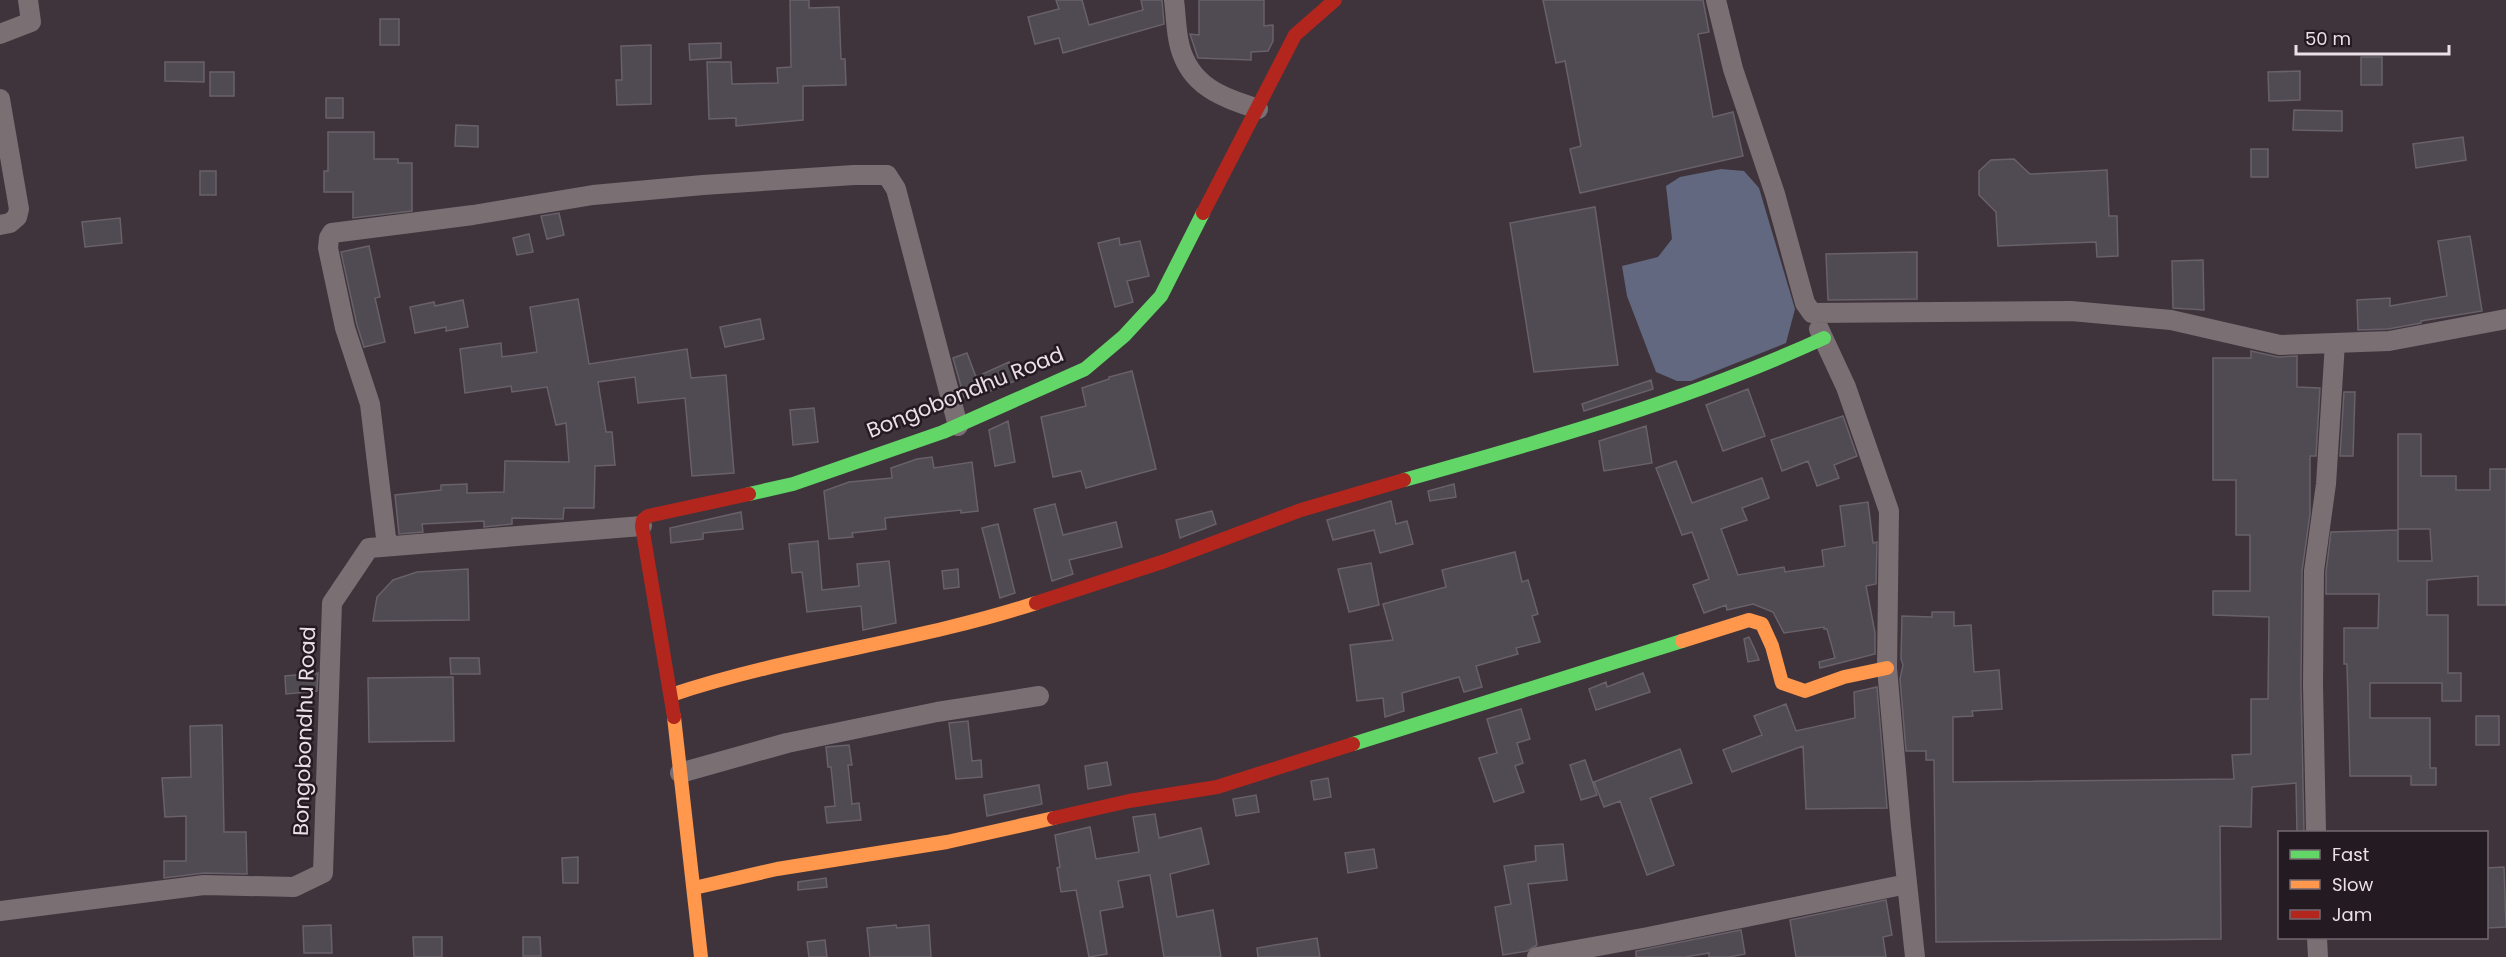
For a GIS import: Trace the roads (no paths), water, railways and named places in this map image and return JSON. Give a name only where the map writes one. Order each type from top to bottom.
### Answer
[{"type":"street","points":[[0,34],[31,22],[28,0]]},
{"type":"street","points":[[1174,0],[1180,47],[1196,80],[1228,99],[1258,109]]},
{"type":"street","name":"Bongobondhu Road","points":[[0,911],[204,885],[294,886],[323,873],[332,603],[369,548],[642,526],[648,516],[793,484],[958,426],[1085,369],[1124,336],[1161,296],[1295,35],[1335,0]]},
{"type":"street","points":[[1716,0],[1733,69],[1775,194],[1805,303],[1812,313],[1846,387],[1889,511],[1887,668],[1915,957]]},
{"type":"street","points":[[0,99],[19,209],[17,217],[10,223],[0,225]]},
{"type":"street","points":[[387,546],[370,404],[345,328],[328,248],[332,233],[473,215],[593,195],[703,185],[887,175],[896,189],[958,426]]},
{"type":"street","points":[[1812,313],[2071,311],[2171,320],[2280,345],[2389,341],[2506,319]]},
{"type":"street","points":[[671,695],[715,680],[982,621],[1166,561],[1301,510],[1564,435],[1666,402],[1761,368],[1824,338]]},
{"type":"street","points":[[2316,831],[2313,685],[2314,571],[2326,484],[2335,343]]},
{"type":"street","points":[[642,526],[671,695],[701,957]]},
{"type":"street","points":[[694,888],[777,869],[947,842],[1129,801],[1217,787],[1749,620],[1762,624],[1772,646],[1782,683],[1805,691],[1844,677],[1887,668]]},
{"type":"street","points":[[680,773],[787,743],[937,712],[1039,696]]},
{"type":"street","points":[[1537,957],[1648,937],[1907,884]]},
{"type":"street","points":[[2317,939],[2318,957]]},
{"type":"water","points":[[1721,169],[1744,171],[1759,188],[1795,309],[1786,343],[1691,381],[1677,381],[1656,372],[1627,296],[1622,266],[1658,257],[1672,239],[1666,186],[1680,177]]}]
